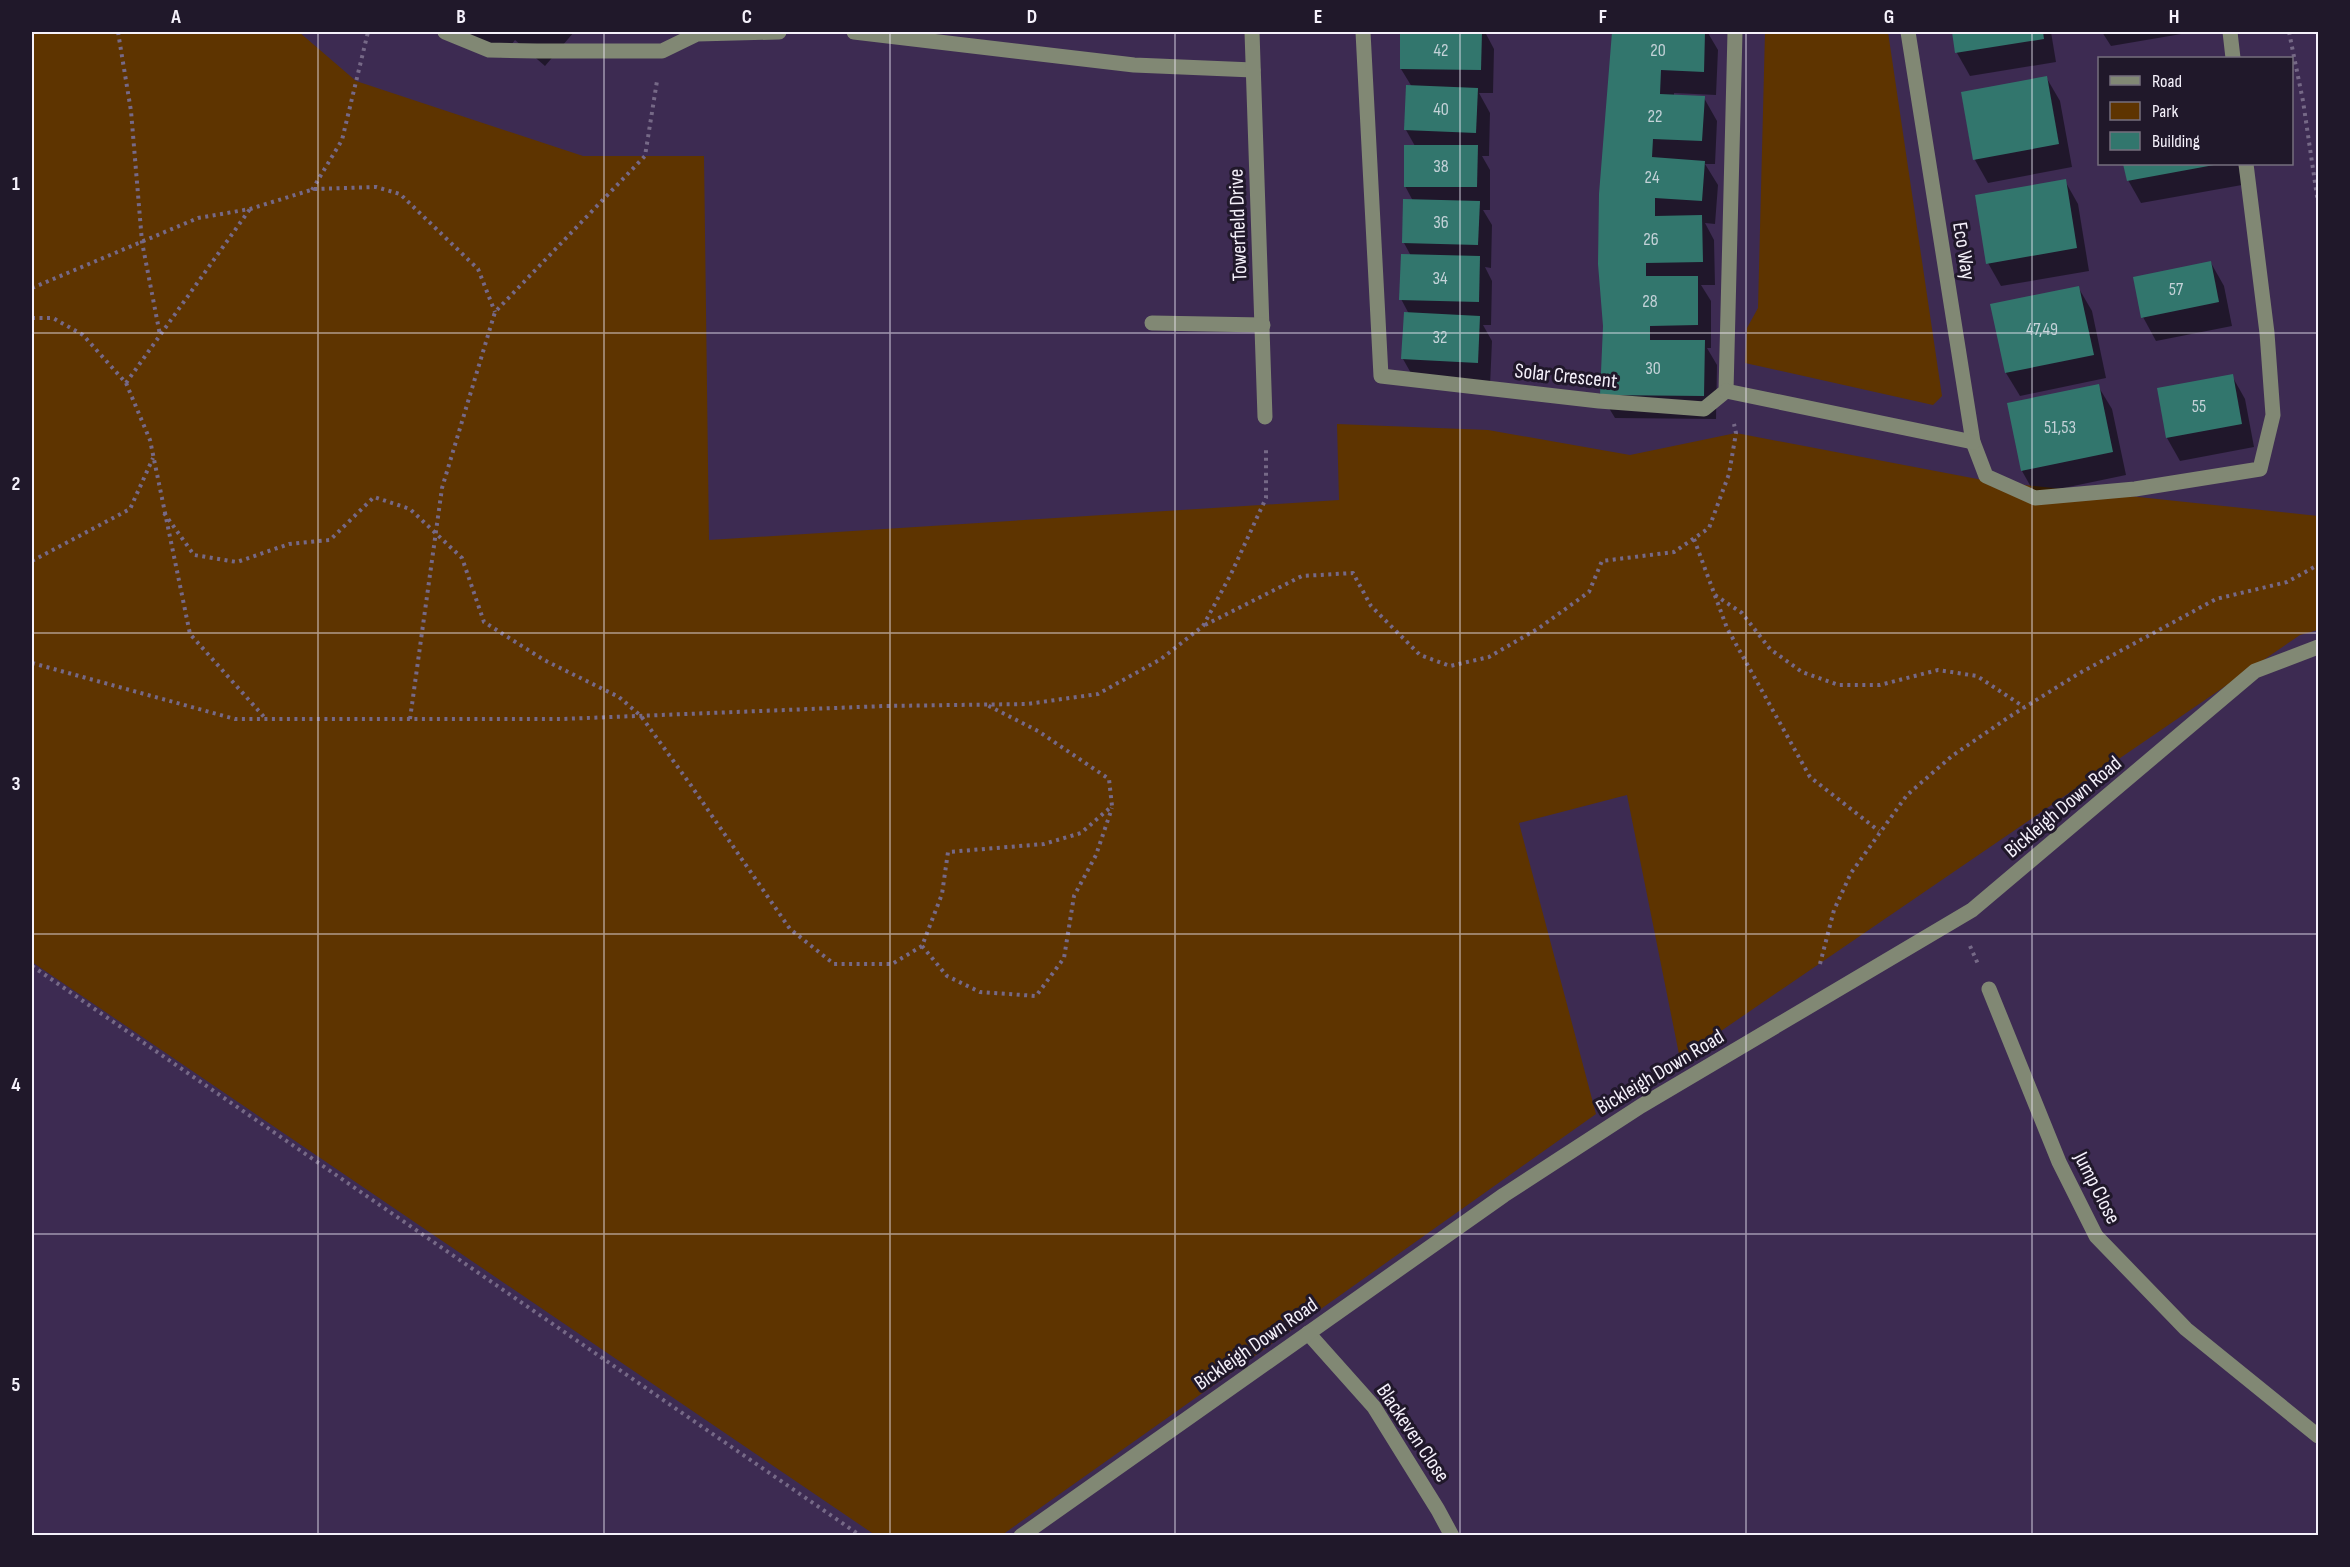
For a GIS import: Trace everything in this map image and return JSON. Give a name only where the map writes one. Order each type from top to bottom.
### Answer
[{"type":"street","points":[[445,32],[489,50],[662,51],[697,34],[779,32]]},
{"type":"street","points":[[854,32],[1134,65],[1253,70]]},
{"type":"street","name":"Towerfield Drive","points":[[1252,32],[1265,417]]},
{"type":"street","name":"Solar Crescent","points":[[1364,32],[1381,376],[1599,402],[1704,409],[1726,391]]},
{"type":"street","points":[[1735,32],[1726,391],[1973,442]]},
{"type":"street","name":"Eco Way","points":[[1908,32],[1973,442],[1986,476],[2036,498],[2135,489],[2260,469],[2273,415],[2267,333],[2246,165]]},
{"type":"street","points":[[2230,32],[2233,57]]},
{"type":"street","points":[[1152,323],[1263,325]]},
{"type":"street","name":"Bickleigh Down Road","points":[[1021,1536],[1504,1195],[1641,1106],[1972,910],[2255,671],[2319,646]]},
{"type":"street","name":"Jump Close","points":[[1989,989],[2059,1162],[2096,1236],[2186,1329],[2319,1436]]},
{"type":"street","name":"Blackeven Close","points":[[1308,1333],[1374,1407],[1452,1536]]},
{"type":"path","points":[[118,32],[132,111],[142,242],[160,335]]},
{"type":"path","points":[[314,189],[342,140],[368,32]]},
{"type":"path","points":[[2289,32],[2303,100],[2319,203]]},
{"type":"path","points":[[410,719],[442,488],[495,312],[645,156],[662,51]]},
{"type":"path","points":[[32,288],[198,218],[249,209],[314,189],[376,187],[400,194],[478,269],[495,312]]},
{"type":"path","points":[[126,383],[249,209]]},
{"type":"path","points":[[32,318],[53,318],[83,334],[126,383],[150,440],[190,634],[265,719]]},
{"type":"path","points":[[32,663],[235,719],[562,720],[884,706],[1027,704],[1098,694],[1161,659],[1203,626],[1302,576],[1353,573],[1371,606],[1420,655],[1449,666],[1489,657],[1539,628],[1589,592],[1602,561],[1674,552],[1709,528],[1729,474],[1736,434],[1726,391]]},
{"type":"path","points":[[1203,626],[1231,574],[1266,498],[1265,417]]},
{"type":"path","points":[[32,561],[130,509],[153,458]]},
{"type":"path","points":[[164,513],[194,555],[237,562],[289,544],[330,540],[374,497],[410,509],[462,558],[484,622],[544,660],[619,697],[641,716],[790,929],[834,964],[891,964],[922,946],[942,894],[948,852],[1044,844],[1081,833],[1112,806]]},
{"type":"path","points":[[1694,539],[1727,628],[1810,777],[1879,831]]},
{"type":"path","points":[[1818,1002],[1820,963],[1834,909],[1851,873],[1907,795],[1943,764],[2025,707],[2078,674],[2216,599],[2287,582],[2319,565]]},
{"type":"path","points":[[1715,595],[1742,613],[1770,649],[1802,672],[1839,685],[1880,685],[1938,670],[1977,676],[2025,707]]},
{"type":"path","points":[[922,946],[947,976],[980,992],[1036,996],[1064,958],[1074,896],[1096,855],[1112,806],[1108,779],[1038,731],[985,704]]},
{"type":"path","points":[[1957,918],[1989,989]]},
{"type":"path","points":[[32,966],[861,1536]]},
{"type":"green space","points":[[32,32],[299,32],[356,81],[583,156],[704,156],[709,540],[1339,500],[1337,424],[1488,430],[1630,455],[1736,433],[1988,481],[2318,516],[2318,630],[2300,635],[1680,1059],[1627,795],[1519,823],[1596,1114],[1002,1535],[875,1535],[32,962]]},
{"type":"green space","points":[[1765,32],[1888,32],[1942,396],[1933,405],[1745,363],[1747,328],[1758,308]]},
{"type":"building","points":[[1400,32],[1482,32],[1481,70],[1400,69]]},
{"type":"building","points":[[1612,32],[1705,32],[1704,72],[1661,70],[1660,94],[1705,96],[1702,141],[1653,139],[1652,157],[1705,161],[1702,201],[1655,198],[1655,216],[1702,215],[1703,262],[1646,263],[1646,276],[1698,276],[1698,325],[1650,326],[1650,340],[1705,340],[1704,396],[1600,395],[1603,326],[1598,264],[1599,194]]},
{"type":"building","points":[[1952,32],[2043,32],[2044,39],[1955,53]]},
{"type":"building","points":[[2047,76],[2059,144],[1973,160],[1961,92]]},
{"type":"building","points":[[1406,85],[1478,88],[1476,133],[1404,130]]},
{"type":"building","points":[[1404,145],[1478,145],[1477,187],[1404,187]]},
{"type":"building","points":[[2123,165],[2214,165],[2127,181]]},
{"type":"building","points":[[2066,179],[2077,248],[1986,264],[1975,195]]},
{"type":"building","points":[[1403,199],[1480,201],[1478,245],[1402,243]]},
{"type":"building","points":[[1401,254],[1480,256],[1479,302],[1399,300]]},
{"type":"building","points":[[2211,261],[2219,302],[2141,318],[2133,277]]},
{"type":"building","points":[[2079,286],[2094,355],[2005,373],[1990,304]]},
{"type":"building","points":[[1404,312],[1480,316],[1478,363],[1401,359]]},
{"type":"building","points":[[2233,374],[2242,424],[2166,438],[2157,388]]},
{"type":"building","points":[[2099,384],[2113,452],[2021,471],[2007,403]]}]
